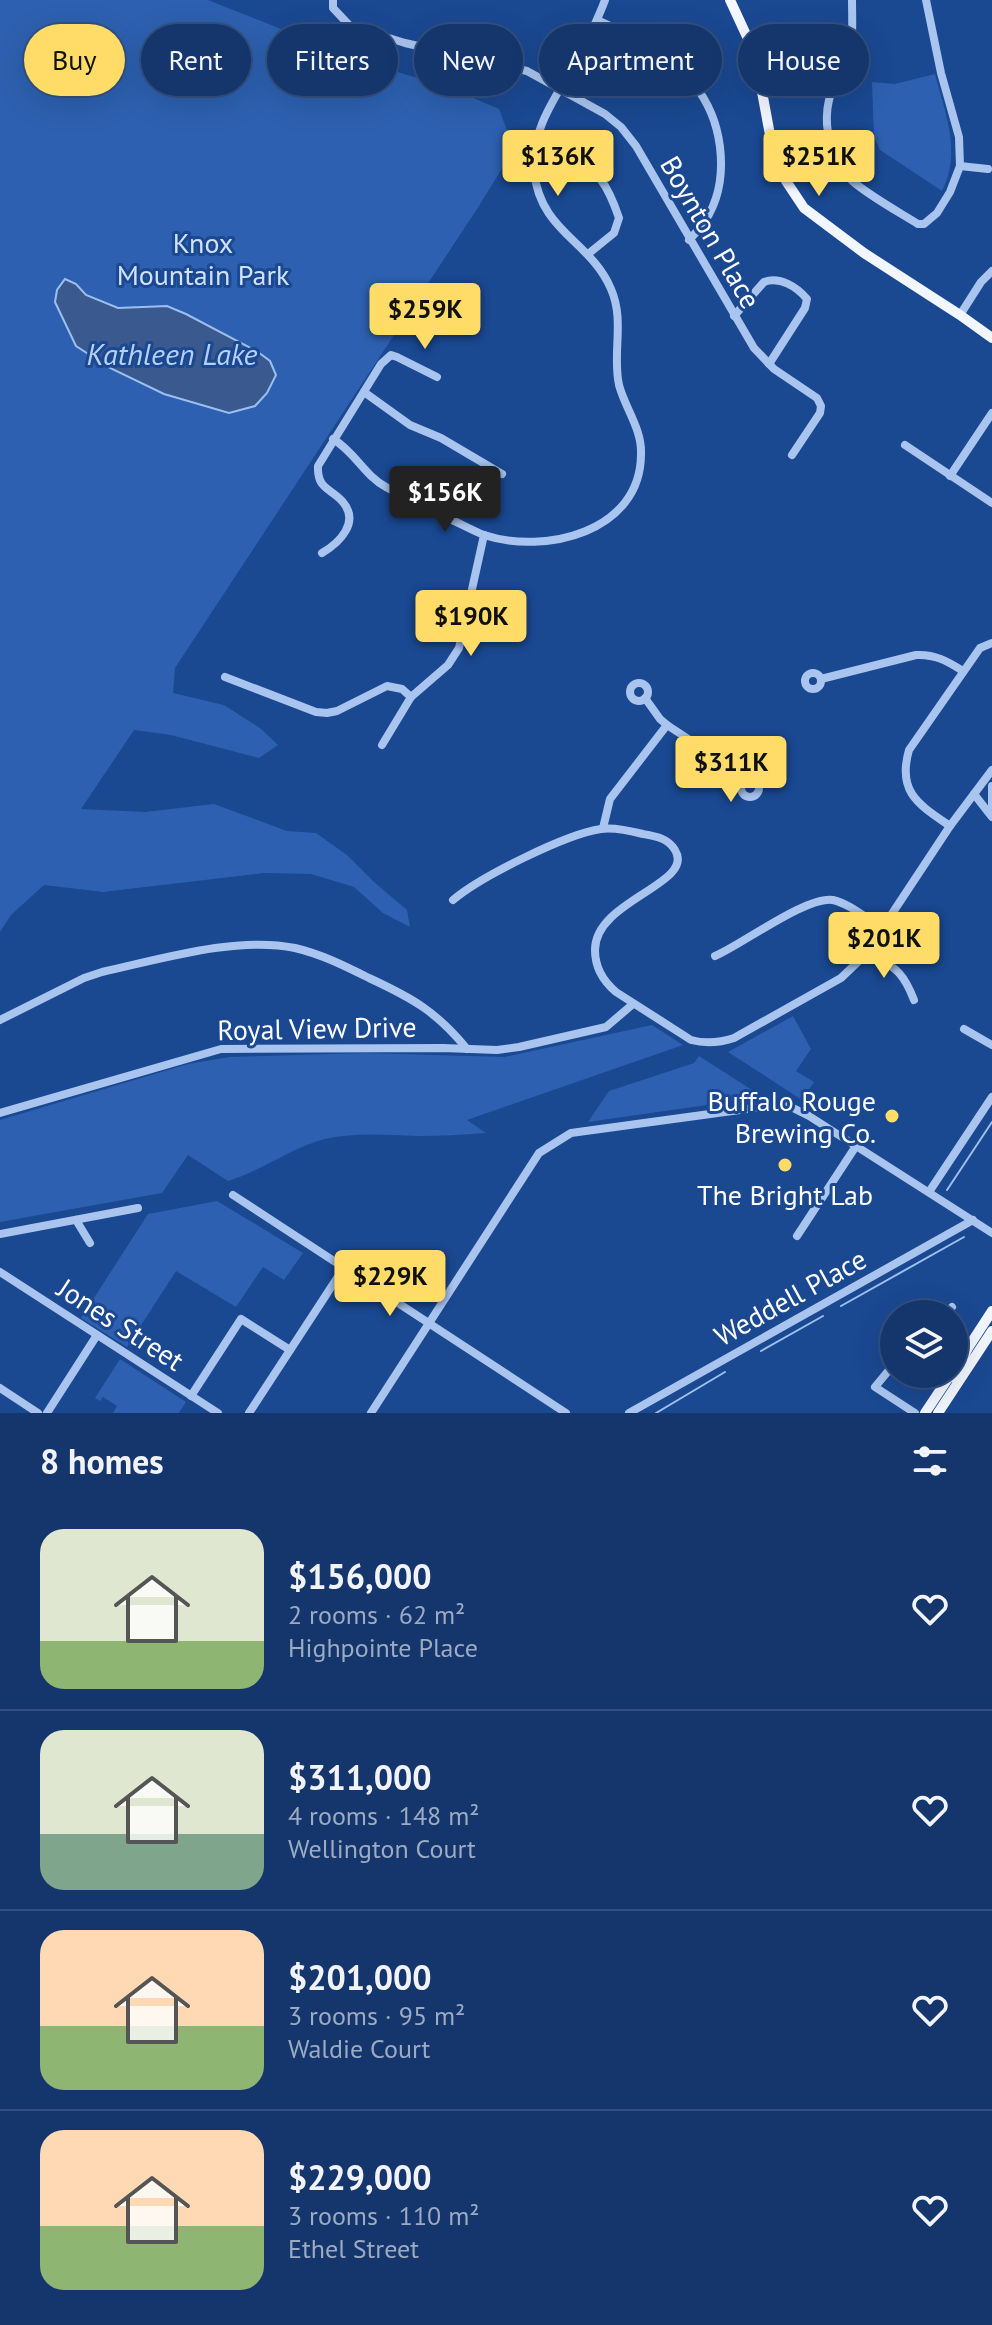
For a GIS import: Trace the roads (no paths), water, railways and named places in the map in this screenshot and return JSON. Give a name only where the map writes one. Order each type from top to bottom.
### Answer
[{"type":"main road","points":[[730,0],[755,54],[773,151],[786,181],[804,208],[864,253],[992,338]]},
{"type":"main road","points":[[968,1347],[992,1311]]},
{"type":"main road","points":[[936,1413],[992,1331]]},
{"type":"main road","points":[[925,1413],[941,1388]]},
{"type":"main road","points":[[936,1413],[950,1388]]},
{"type":"street","name":"Boynton Place","points":[[333,0],[333,8],[350,26],[405,43],[527,71],[539,77]]},
{"type":"street","points":[[595,24],[605,0]]},
{"type":"street","points":[[852,0],[852,38],[847,59],[829,98],[830,142],[844,172],[855,183],[918,224],[924,224],[937,213],[950,192],[960,166],[959,137],[941,73],[926,0]]},
{"type":"street","points":[[597,20],[629,37],[685,75],[699,90],[712,114],[719,137],[719,178],[705,221],[689,240]]},
{"type":"street","points":[[333,439],[351,452],[369,476],[386,488],[484,535],[533,543],[553,541],[607,521],[619,510],[634,484],[641,453],[639,435],[619,385],[616,367],[617,307],[606,278],[588,254],[567,237],[552,219],[541,199],[534,173],[535,142],[556,96]]},
{"type":"street","name":"Boynton Place","points":[[574,96],[605,114],[621,127],[636,146],[754,348],[769,364],[817,398],[820,413],[792,455]]},
{"type":"street","points":[[566,155],[593,168],[606,185],[619,218],[614,233],[588,254]]},
{"type":"street","points":[[960,166],[988,169]]},
{"type":"street","points":[[960,315],[981,282],[992,271]]},
{"type":"street","points":[[734,316],[770,279],[781,281],[807,299],[805,308],[769,364]]},
{"type":"street","points":[[322,553],[345,534],[349,521],[342,501],[325,489],[317,473],[318,466],[381,364],[391,355],[437,377]]},
{"type":"street","points":[[364,392],[410,425],[441,438],[502,474]]},
{"type":"street","points":[[950,476],[992,413]]},
{"type":"street","points":[[905,445],[992,503]]},
{"type":"street","points":[[382,745],[411,697],[448,665],[459,648],[484,535]]},
{"type":"street","points":[[950,826],[920,805],[907,787],[904,766],[909,750],[963,671],[980,648],[992,643]]},
{"type":"street","points":[[821,679],[930,654],[963,671]]},
{"type":"street","points":[[225,677],[316,712],[337,711],[387,686],[402,689],[411,697]]},
{"type":"street","points":[[645,698],[667,725],[746,780]]},
{"type":"street","points":[[603,828],[610,799],[667,725]]},
{"type":"street","points":[[453,900],[467,887],[558,843],[603,828],[640,833],[667,841],[678,858],[676,869],[668,878],[608,919],[595,943],[598,970],[605,983],[691,1040],[710,1043],[734,1038],[841,978],[853,968],[992,770]]},
{"type":"street","points":[[992,786],[992,806]]},
{"type":"street","points":[[974,794],[992,817]]},
{"type":"street","points":[[715,956],[798,909],[819,901],[831,899],[845,905],[882,928]]},
{"type":"street","points":[[0,1020],[102,972],[238,945],[270,945],[298,949],[329,959],[402,993],[440,1019],[467,1049]]},
{"type":"street","points":[[867,950],[896,969],[906,980],[914,1000]]},
{"type":"street","name":"Royal View Drive","points":[[0,1113],[221,1049],[519,1047],[606,1027],[633,1004]]},
{"type":"street","points":[[964,1029],[992,1045]]},
{"type":"street","points":[[929,1192],[992,1097]]},
{"type":"street","points":[[371,1413],[539,1153],[571,1133],[776,1105],[809,1116],[992,1233]]},
{"type":"street","points":[[797,1236],[856,1146]]},
{"type":"street","points":[[233,1195],[566,1413]]},
{"type":"street","points":[[0,1234],[138,1208]]},
{"type":"street","points":[[76,1220],[90,1243]]},
{"type":"street","name":"Weddell Place","points":[[629,1413],[973,1220]]},
{"type":"street","points":[[249,1413],[343,1269]]},
{"type":"street","name":"Jones Street","points":[[0,1272],[218,1413]]},
{"type":"street","points":[[191,1396],[241,1319],[290,1350]]},
{"type":"street","points":[[47,1413],[97,1335]]},
{"type":"street","points":[[880,1381],[875,1387],[915,1413]]},
{"type":"street","points":[[0,1388],[38,1413]]},
{"type":"water","name":"Kathleen Lake","points":[[65,279],[76,284],[86,295],[118,308],[167,306],[258,352],[270,361],[276,375],[267,393],[255,406],[229,413],[164,394],[110,368],[76,346],[55,302],[57,290]]},
{"type":"waterway","points":[[947,1190],[992,1122]]},
{"type":"waterway","points":[[841,1306],[964,1237]]},
{"type":"waterway","points":[[761,1351],[823,1316]]},
{"type":"waterway","points":[[656,1413],[725,1372]]},
{"type":"place","name":"Buffalo Rouge Brewing Co.","points":[[892,1116]]},
{"type":"place","name":"The Bright Lab","points":[[785,1165]]},
{"type":"park label","name":"Knox Mountain Park","points":[[203,258]]}]
